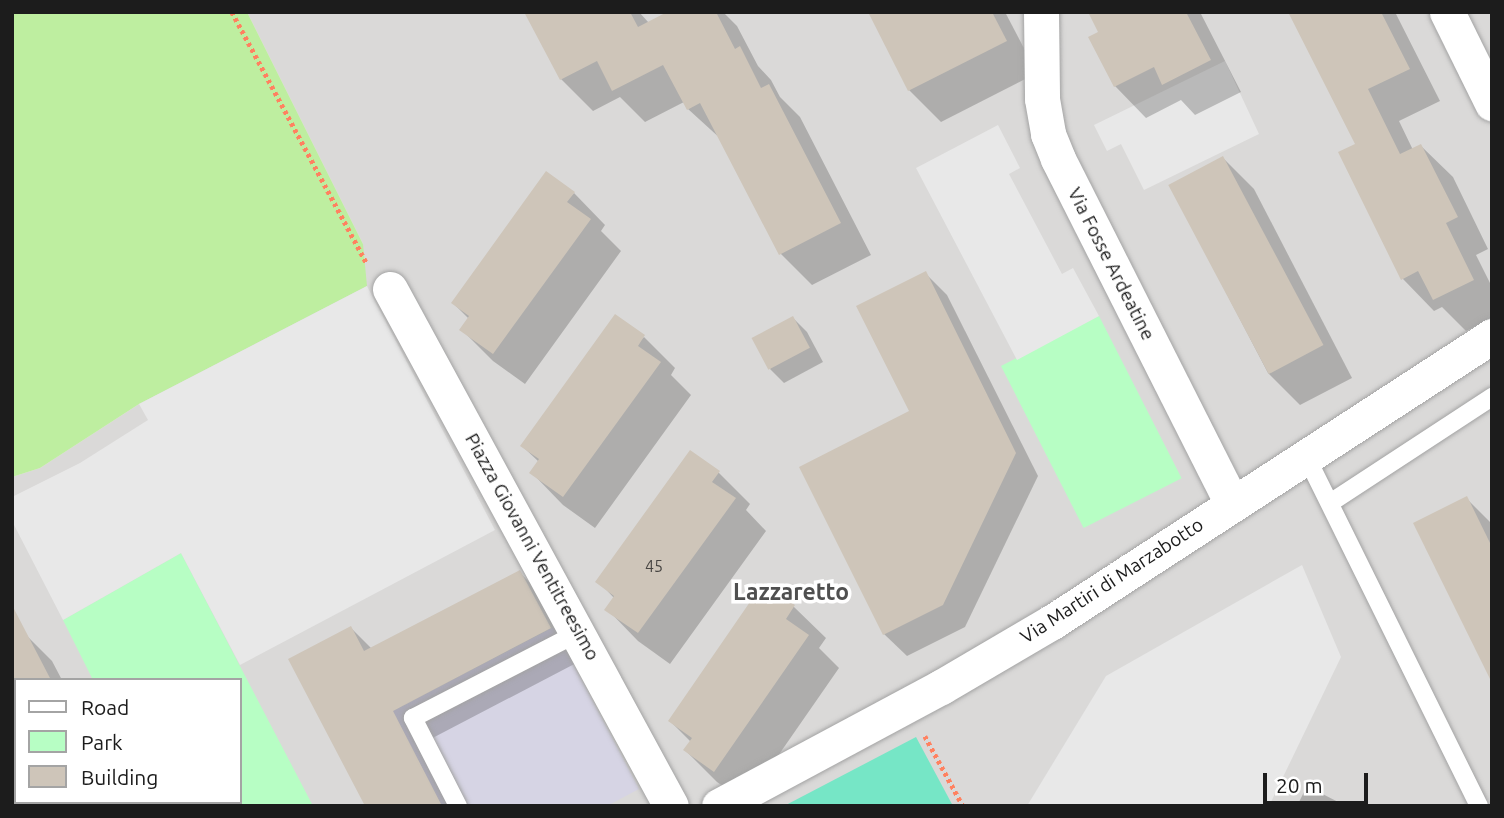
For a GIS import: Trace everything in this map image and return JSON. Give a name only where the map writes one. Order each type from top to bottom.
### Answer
[{"type":"street","name":"Via Fosse Ardeatine","points":[[1041,12],[1042,99],[1048,134],[1058,159],[1232,503]]},
{"type":"street","points":[[1447,12],[1492,103]]},
{"type":"street","name":"Piazza Giovanni Ventitreesimo","points":[[390,289],[671,806]]},
{"type":"street","name":"Via Martiri di Marzabotto","points":[[719,806],[909,705],[1052,622],[1305,454],[1492,335]]},
{"type":"lane","points":[[1330,502],[1492,397]]},
{"type":"lane","points":[[1305,454],[1479,806]]},
{"type":"lane","points":[[458,806],[413,718],[578,633]]},
{"type":"path","points":[[232,12],[368,266],[390,289]]},
{"type":"path","points":[[909,705],[963,806]]},
{"type":"shaded area","points":[[247,12],[1492,12],[1492,806],[12,806],[12,477],[40,468],[139,404],[363,244]]},
{"type":"shaded area","points":[[1225,61],[1259,134],[1144,190],[1121,144],[1107,151],[1094,125]]},
{"type":"shaded area","points":[[998,125],[1020,168],[1009,174],[1062,274],[1073,268],[1099,316],[1017,360],[916,168]]},
{"type":"shaded area","points":[[367,286],[495,530],[240,665],[181,553],[63,620],[12,521],[12,497],[80,463],[148,420],[139,404]]},
{"type":"shaded area","points":[[1302,565],[1341,657],[1269,806],[1027,806],[1106,676]]},
{"type":"shaded area","points":[[554,627],[639,789],[607,806],[442,806],[393,711]]},
{"type":"green space","points":[[12,12],[247,12],[363,244],[367,286],[139,404],[40,468],[12,477]]},
{"type":"green space","points":[[1099,316],[1182,478],[1084,528],[1001,366]]},
{"type":"green space","points":[[181,553],[313,806],[155,806],[154,804],[242,804],[242,678],[92,678],[63,620]]},
{"type":"green space","points":[[916,737],[953,806],[784,806]]},
{"type":"building","points":[[524,12],[630,12],[638,27],[667,12],[716,12],[735,49],[740,46],[761,88],[769,84],[841,223],[779,255],[700,103],[687,110],[663,65],[612,91],[597,61],[560,80]]},
{"type":"building","points":[[868,12],[992,12],[1007,41],[908,91]]},
{"type":"building","points":[[1088,12],[1186,12],[1211,60],[1162,85],[1154,67],[1114,87],[1088,37],[1098,32]]},
{"type":"building","points":[[1288,12],[1381,12],[1410,69],[1368,89],[1400,154],[1421,144],[1458,217],[1446,223],[1474,280],[1433,300],[1418,271],[1401,280],[1338,152],[1355,144]]},
{"type":"building","points":[[1223,156],[1323,345],[1269,374],[1168,185]]},
{"type":"building","points":[[546,171],[575,192],[567,202],[591,219],[493,354],[459,330],[469,316],[451,303]]},
{"type":"building","points":[[926,271],[1016,453],[943,605],[883,635],[799,467],[909,411],[856,306]]},
{"type":"building","points":[[615,314],[645,335],[638,346],[661,362],[563,497],[529,473],[539,459],[520,446]]},
{"type":"building","points":[[793,316],[810,348],[768,370],[752,338]]},
{"type":"building","points":[[690,450],[720,471],[712,482],[736,498],[638,633],[604,610],[614,596],[595,582]]},
{"type":"building","points":[[1467,496],[1492,547],[1492,683],[1413,523]]},
{"type":"building","points":[[520,570],[551,628],[393,711],[442,806],[365,806],[288,659],[351,626],[364,651]]},
{"type":"building","points":[[763,583],[795,605],[786,619],[809,635],[714,772],[683,750],[692,738],[668,721]]},
{"type":"building","points":[[12,605],[50,678],[12,680]]},
{"type":"district","name":"Lazzaretto","points":[[791,592]]}]
